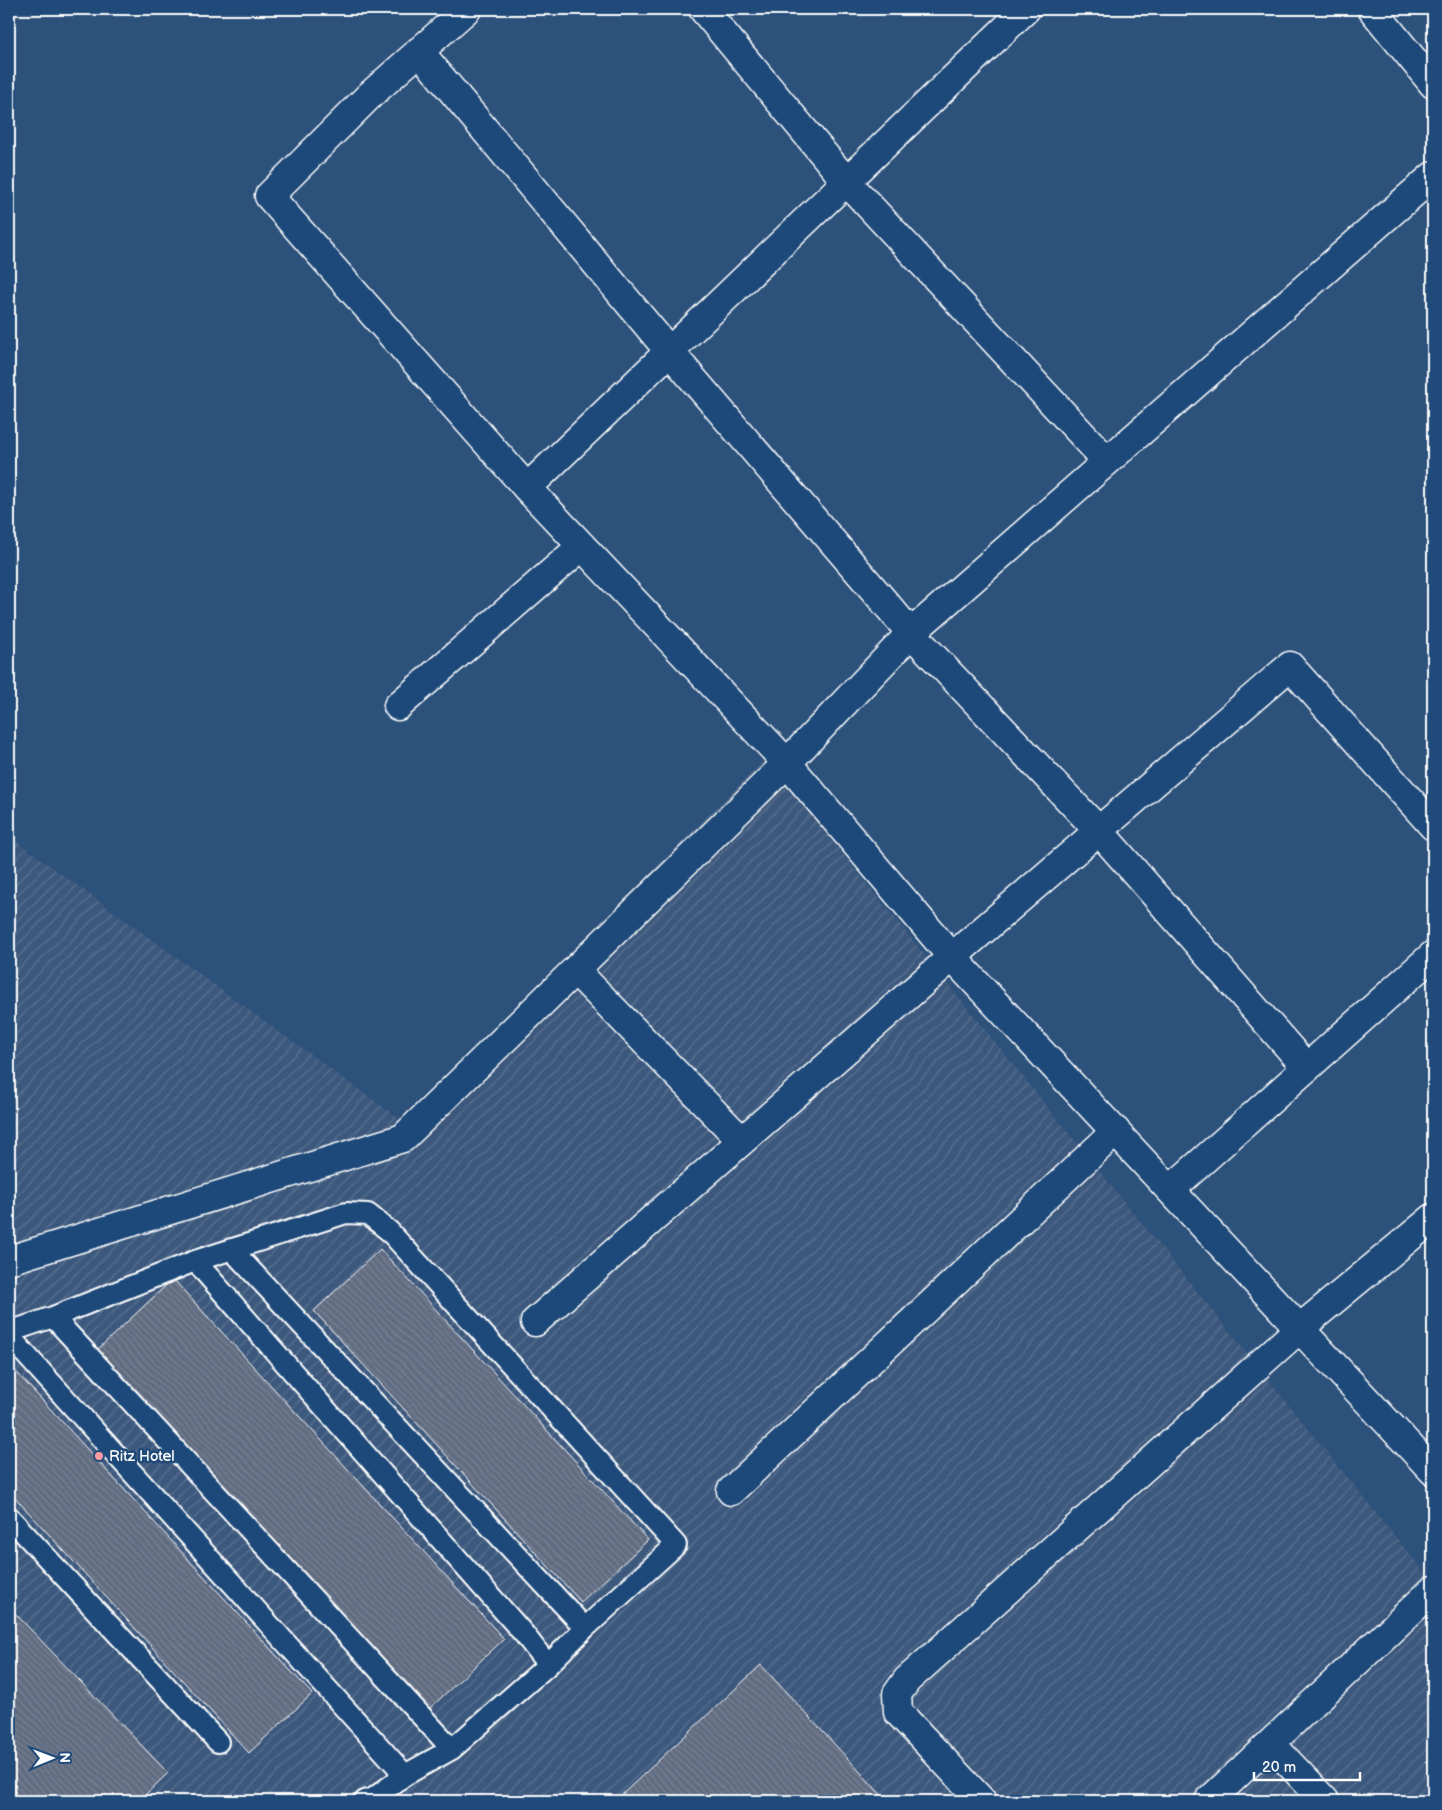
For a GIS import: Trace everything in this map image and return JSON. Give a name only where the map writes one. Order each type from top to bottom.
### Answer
[{"type":"street","points":[[703,9],[846,181],[1107,461]]},
{"type":"street","points":[[527,488],[1026,9]]},
{"type":"street","points":[[1372,9],[1433,84]]},
{"type":"street","points":[[450,15],[420,51],[369,96],[269,196],[527,488],[786,763],[952,957],[1433,1471]]},
{"type":"street","points":[[420,51],[669,351],[911,632],[1099,831],[1307,1068]]},
{"type":"street","points":[[9,1260],[403,1138],[786,763],[911,632],[1433,176]]},
{"type":"street","points":[[398,706],[582,546]]},
{"type":"street","points":[[535,1322],[952,957],[1290,666],[1433,826]]},
{"type":"street","points":[[1170,1190],[1433,955]]},
{"type":"street","points":[[575,970],[742,1141]]},
{"type":"street","points":[[731,1491],[1116,1131]]},
{"type":"street","points":[[982,1801],[898,1712],[897,1694],[907,1680],[1300,1328],[1433,1218]]},
{"type":"street","points":[[1209,1801],[1433,1590]]},
{"type":"street","points":[[1271,1744],[1325,1801]]},
{"type":"lane","points":[[365,1801],[374,1798],[405,1775],[452,1749],[548,1665],[585,1628],[676,1545],[389,1231],[368,1214],[346,1213],[195,1261],[9,1334],[405,1775]]},
{"type":"lane","points":[[231,1249],[585,1628]]},
{"type":"lane","points":[[195,1261],[524,1634],[548,1665]]},
{"type":"lane","points":[[53,1317],[452,1749]]},
{"type":"lane","points":[[9,1517],[218,1742]]},
{"type":"shaded area","points":[[766,759],[1433,1583],[1433,1801],[9,1801],[9,836],[401,1120]]},
{"type":"building","points":[[380,1249],[648,1540],[581,1602],[314,1311]]},
{"type":"building","points":[[173,1279],[504,1639],[428,1710],[97,1350]]},
{"type":"building","points":[[9,1364],[312,1694],[249,1753],[9,1491]]},
{"type":"building","points":[[9,1607],[168,1773],[139,1801],[9,1801]]},
{"type":"building","points":[[761,1665],[887,1801],[615,1801]]},
{"type":"place","name":"Ritz Hotel","points":[[99,1456]]}]
